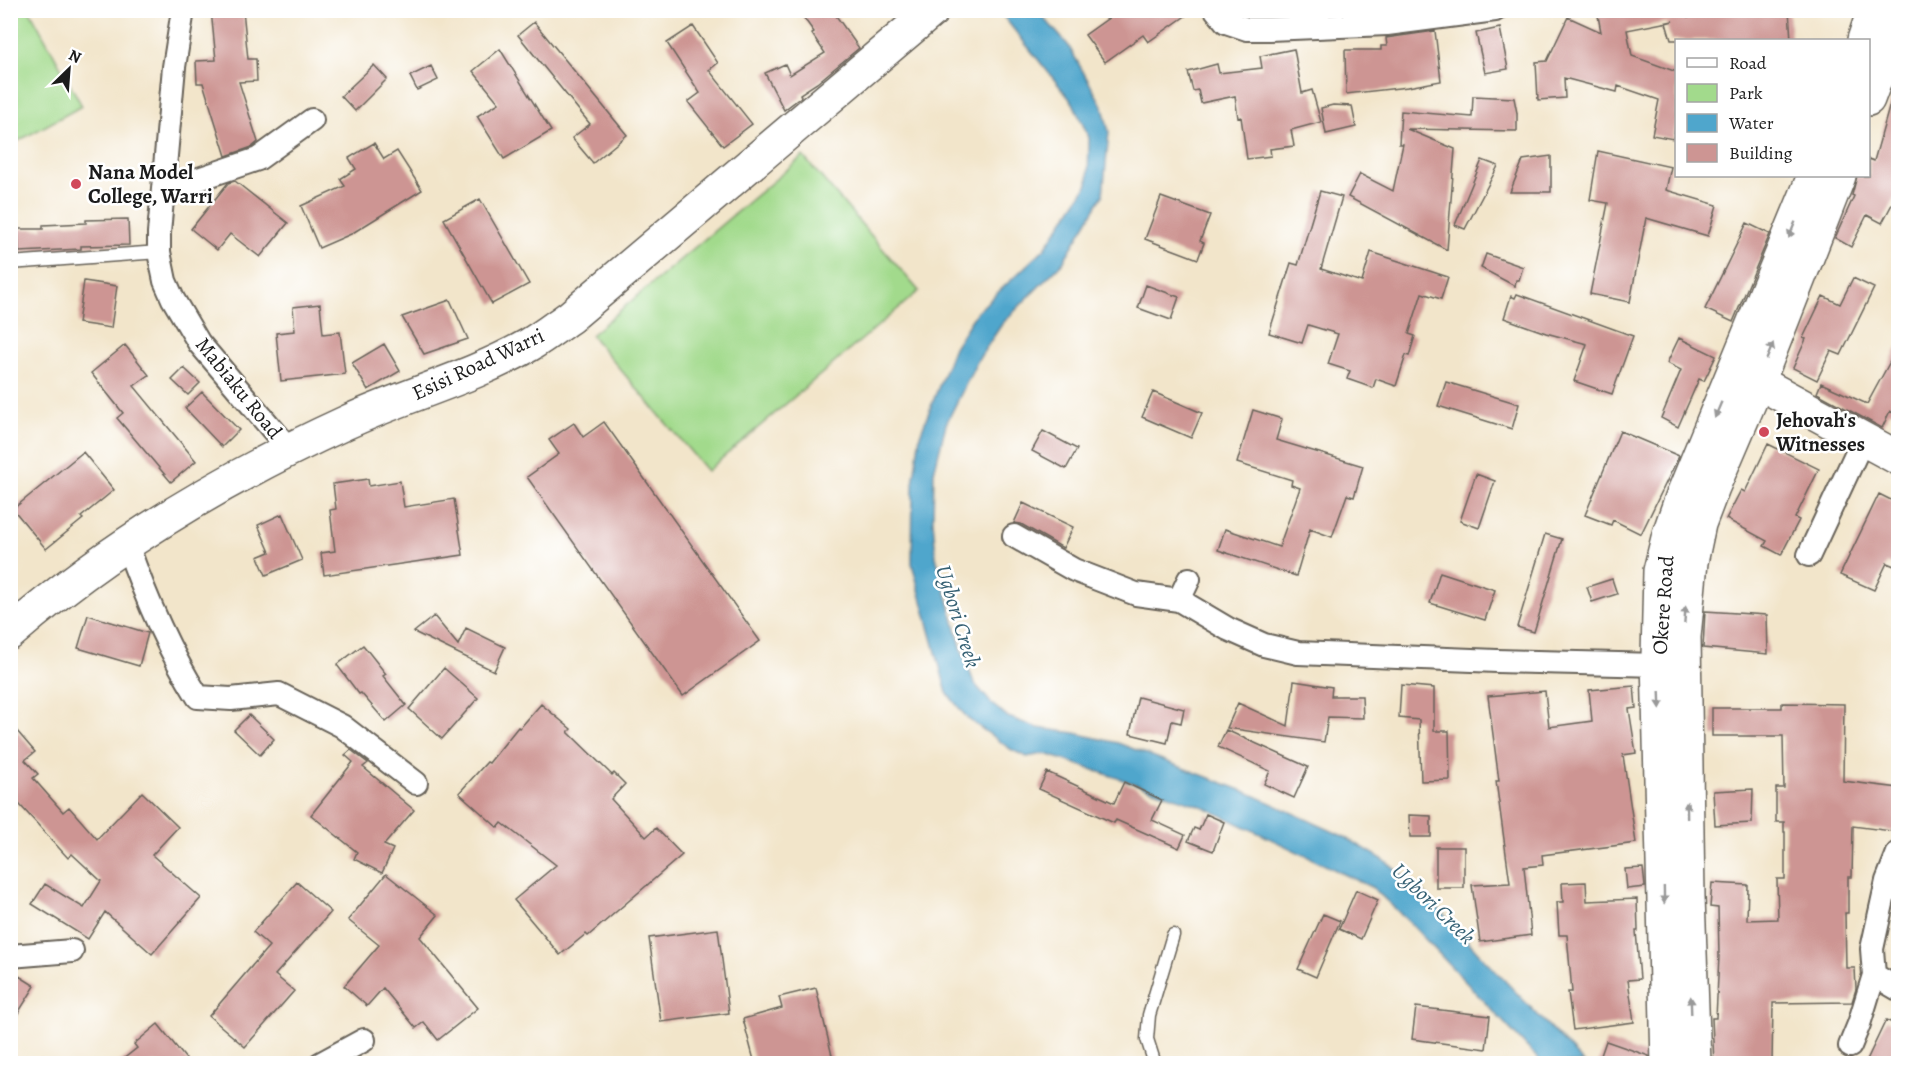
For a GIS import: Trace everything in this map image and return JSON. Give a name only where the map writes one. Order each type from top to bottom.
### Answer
[{"type":"main road","name":"Esisi Road Warri","points":[[10,633],[53,596],[195,500],[289,449],[347,422],[483,367],[529,345],[570,316],[933,10]]},
{"type":"main road","points":[[1864,39],[1874,10]]},
{"type":"main road","points":[[1870,96],[1899,20]]},
{"type":"main road","name":"Okere Road","points":[[1668,1064],[1659,665],[1660,571],[1669,534],[1682,497],[1814,177]]},
{"type":"main road","name":"Okere Road","points":[[1694,1064],[1688,897],[1684,637],[1690,562],[1713,487],[1758,382],[1839,177]]},
{"type":"main road","points":[[1758,382],[1899,458]]},
{"type":"street","name":"Mabiaku Road","points":[[183,10],[174,67],[159,233],[159,252],[165,280],[173,299],[199,343],[289,449]]},
{"type":"street","points":[[1216,10],[1226,22],[1247,29],[1269,30],[1388,24],[1495,10]]},
{"type":"street","points":[[163,191],[258,159],[312,120]]},
{"type":"street","points":[[1809,555],[1863,439]]},
{"type":"street","points":[[1014,536],[1074,570],[1136,594],[1179,600],[1228,629],[1264,645],[1298,653],[1659,665]]},
{"type":"street","points":[[127,544],[146,598],[176,663],[198,697],[231,699],[279,694],[342,726],[416,783]]},
{"type":"street","points":[[1179,600],[1189,579]]},
{"type":"street","points":[[1850,1046],[1874,975],[1872,948],[1887,881],[1899,853]]},
{"type":"street","points":[[10,956],[72,951]]},
{"type":"street","points":[[1874,975],[1899,989]]},
{"type":"street","points":[[320,1064],[364,1040]]},
{"type":"lane","points":[[10,263],[159,252]]},
{"type":"lane","points":[[1155,1064],[1147,1039],[1149,1015],[1173,935]]},
{"type":"green space","points":[[11,10],[30,11],[82,106],[11,145]]},
{"type":"green space","points":[[803,156],[919,291],[707,471],[591,335]]},
{"type":"water","points":[[999,11],[1038,11],[1068,45],[1103,107],[1109,132],[1103,195],[1063,262],[1002,324],[978,360],[946,424],[934,472],[933,520],[936,557],[962,650],[974,683],[993,705],[1008,717],[1038,728],[1075,733],[1118,743],[1249,793],[1345,837],[1384,860],[1427,896],[1584,1063],[1542,1063],[1410,923],[1373,888],[1204,807],[1049,755],[1027,757],[1012,750],[968,719],[947,693],[912,564],[913,484],[920,435],[954,347],[976,313],[1045,248],[1088,184],[1089,138],[1073,103]]},
{"type":"building","points":[[211,10],[243,10],[248,59],[256,59],[257,81],[239,82],[258,142],[252,147],[226,156],[203,83],[197,83],[196,61],[216,60]]},
{"type":"building","points":[[798,10],[832,10],[859,48],[800,94],[801,97],[784,110],[765,73],[785,64],[790,75],[825,53],[812,34],[814,32]]},
{"type":"building","points":[[1120,10],[1194,10],[1148,42],[1143,35],[1105,62],[1085,35]]},
{"type":"building","points":[[1597,10],[1688,10],[1688,17],[1695,15],[1694,10],[1789,10],[1791,39],[1671,40],[1666,23],[1673,21],[1627,30],[1632,56],[1675,71],[1673,139],[1652,135],[1659,100],[1618,86],[1617,92],[1564,78],[1565,98],[1538,100],[1536,62],[1547,61],[1568,17],[1601,32]]},
{"type":"building","points":[[534,22],[627,135],[593,163],[572,138],[590,124],[518,35]]},
{"type":"building","points":[[693,26],[718,63],[709,70],[752,124],[723,146],[688,102],[700,93],[667,43]]},
{"type":"building","points":[[1500,28],[1508,69],[1485,73],[1476,33]]},
{"type":"building","points":[[1435,31],[1441,81],[1346,94],[1345,50],[1381,50],[1381,46],[1387,46],[1386,38]]},
{"type":"building","points":[[500,49],[551,131],[504,159],[477,116],[499,103],[473,71]]},
{"type":"building","points":[[1294,49],[1302,93],[1312,90],[1321,122],[1291,130],[1294,146],[1270,149],[1271,156],[1247,159],[1241,117],[1238,118],[1235,96],[1201,103],[1198,90],[1193,91],[1188,72],[1217,64],[1219,73],[1262,68],[1260,56]]},
{"type":"building","points":[[374,65],[387,79],[355,111],[341,96]]},
{"type":"building","points":[[431,66],[438,80],[417,90],[410,76]]},
{"type":"building","points":[[1894,90],[1899,91],[1899,191],[1882,223],[1867,215],[1851,247],[1835,238],[1854,196],[1852,195],[1857,177],[1870,177],[1870,159],[1874,161]]},
{"type":"building","points":[[1473,96],[1514,98],[1517,131],[1407,129],[1455,149],[1447,250],[1348,197],[1360,174],[1393,191],[1403,144],[1399,144],[1401,111],[1472,117]]},
{"type":"building","points":[[1333,105],[1352,106],[1356,127],[1326,134],[1321,108]]},
{"type":"building","points":[[374,143],[384,159],[397,151],[422,190],[351,234],[319,248],[301,206],[345,186],[340,179],[356,169],[349,158]]},
{"type":"building","points":[[1598,151],[1671,167],[1666,190],[1717,205],[1708,236],[1646,218],[1630,302],[1590,294],[1608,203],[1590,200]]},
{"type":"building","points":[[1551,156],[1551,192],[1510,192],[1523,160]]},
{"type":"building","points":[[1482,160],[1498,166],[1465,229],[1455,225]]},
{"type":"building","points":[[235,181],[288,223],[260,257],[230,234],[217,250],[191,229],[228,183]]},
{"type":"building","points":[[1320,191],[1342,197],[1321,269],[1362,282],[1371,252],[1448,277],[1441,299],[1422,293],[1409,334],[1415,336],[1396,386],[1376,379],[1373,388],[1347,379],[1350,371],[1328,364],[1338,334],[1308,325],[1302,343],[1269,333],[1291,263],[1298,265]]},
{"type":"building","points":[[1161,197],[1210,215],[1200,241],[1204,243],[1198,259],[1145,239]]},
{"type":"building","points":[[480,199],[529,284],[492,304],[444,219]]},
{"type":"building","points":[[128,219],[129,245],[81,246],[81,249],[19,252],[18,229],[43,229],[43,225],[86,223],[86,220]]},
{"type":"building","points":[[1747,223],[1770,234],[1733,322],[1705,309]]},
{"type":"building","points":[[1486,254],[1523,267],[1515,286],[1481,268]]},
{"type":"building","points":[[1853,278],[1874,288],[1841,355],[1831,351],[1817,380],[1793,368],[1806,339],[1803,338],[1823,296],[1840,304]]},
{"type":"building","points":[[84,281],[117,286],[111,328],[78,323]]},
{"type":"building","points":[[1146,285],[1179,297],[1171,320],[1138,308]]},
{"type":"building","points":[[1517,294],[1633,336],[1612,394],[1574,381],[1587,344],[1504,318],[1511,296],[1515,298]]},
{"type":"building","points":[[450,300],[468,339],[424,354],[402,317]]},
{"type":"building","points":[[320,304],[323,334],[340,332],[345,374],[281,381],[276,333],[295,331],[293,307]]},
{"type":"building","points":[[1679,338],[1716,356],[1704,381],[1699,379],[1678,427],[1661,418],[1681,370],[1667,363]]},
{"type":"building","points":[[384,344],[400,371],[368,390],[352,363]]},
{"type":"building","points":[[125,345],[149,375],[134,386],[196,461],[171,482],[117,418],[123,413],[91,373]]},
{"type":"building","points":[[1899,345],[1899,416],[1890,411],[1882,428],[1817,393],[1821,383],[1867,404]]},
{"type":"building","points":[[184,368],[200,383],[188,395],[172,380]]},
{"type":"building","points":[[1446,382],[1519,404],[1512,429],[1438,406]]},
{"type":"building","points":[[202,392],[239,430],[222,447],[185,408]]},
{"type":"building","points":[[1153,392],[1202,413],[1191,438],[1142,417]]},
{"type":"building","points":[[1253,410],[1282,419],[1276,440],[1363,466],[1354,497],[1347,495],[1332,537],[1310,529],[1296,576],[1218,550],[1225,529],[1279,547],[1300,488],[1291,485],[1292,480],[1237,463]]},
{"type":"building","points":[[604,422],[760,641],[683,696],[527,477],[559,454],[549,440],[574,423],[583,437]]},
{"type":"building","points":[[1043,431],[1077,449],[1066,469],[1032,451]]},
{"type":"building","points":[[1620,431],[1679,456],[1641,534],[1613,520],[1611,525],[1585,515]]},
{"type":"building","points":[[1768,444],[1819,469],[1795,518],[1799,520],[1781,555],[1764,546],[1767,541],[1726,519],[1741,490],[1745,492]]},
{"type":"building","points":[[83,452],[114,490],[46,549],[13,509]]},
{"type":"building","points":[[1476,474],[1495,481],[1479,528],[1460,521]]},
{"type":"building","points":[[368,479],[369,486],[400,481],[404,507],[454,499],[463,555],[324,575],[321,553],[335,551],[330,510],[336,509],[333,484]]},
{"type":"building","points":[[1879,494],[1899,504],[1899,568],[1887,563],[1874,590],[1840,575]]},
{"type":"building","points":[[1023,503],[1073,527],[1063,548],[1021,524],[1014,523]]},
{"type":"building","points":[[282,514],[302,560],[266,575],[258,557],[270,552],[258,525]]},
{"type":"building","points":[[1545,534],[1562,539],[1534,632],[1517,627]]},
{"type":"building","points":[[1440,572],[1495,590],[1485,620],[1430,603]]},
{"type":"building","points":[[1612,579],[1617,594],[1592,602],[1587,587]]},
{"type":"building","points":[[1705,611],[1767,615],[1768,654],[1703,648]]},
{"type":"building","points":[[88,615],[148,633],[139,666],[78,648]]},
{"type":"building","points":[[434,616],[458,645],[466,628],[505,647],[494,671],[414,632]]},
{"type":"building","points":[[363,645],[386,674],[383,676],[406,705],[386,722],[361,693],[359,694],[337,665]]},
{"type":"building","points":[[444,668],[478,698],[442,739],[409,709]]},
{"type":"building","points":[[1294,681],[1332,687],[1331,696],[1362,696],[1363,718],[1328,717],[1324,742],[1227,728],[1238,703],[1288,726]]},
{"type":"building","points":[[1401,685],[1434,688],[1434,731],[1449,731],[1450,780],[1421,781],[1419,720],[1399,718]]},
{"type":"building","points":[[1634,686],[1636,708],[1629,709],[1636,753],[1623,755],[1636,843],[1542,855],[1543,865],[1524,867],[1531,935],[1480,942],[1472,885],[1510,883],[1496,781],[1499,781],[1488,696],[1545,691],[1549,727],[1592,721],[1589,690]]},
{"type":"building","points":[[1138,697],[1184,709],[1181,723],[1172,721],[1167,743],[1130,734]]},
{"type":"building","points":[[1782,703],[1844,704],[1843,781],[1899,788],[1899,832],[1853,826],[1852,877],[1848,877],[1848,913],[1845,913],[1846,968],[1855,968],[1856,989],[1852,1002],[1773,1003],[1772,1064],[1714,1064],[1712,1018],[1716,1018],[1719,956],[1718,908],[1710,907],[1712,883],[1748,885],[1747,920],[1778,919],[1777,879],[1785,879],[1785,832],[1784,822],[1776,822],[1776,788],[1784,788],[1783,736],[1712,736],[1712,708],[1782,708]]},
{"type":"building","points":[[541,704],[571,729],[568,732],[612,775],[614,773],[625,784],[611,799],[646,837],[656,828],[682,855],[588,936],[586,934],[560,955],[514,900],[556,865],[502,823],[498,828],[459,793]]},
{"type":"building","points":[[249,715],[274,739],[260,755],[234,730]]},
{"type":"building","points":[[10,723],[35,752],[25,760],[38,774],[33,778],[63,812],[69,807],[97,839],[142,792],[178,827],[152,855],[201,898],[152,954],[105,912],[88,939],[32,904],[45,884],[84,908],[101,881],[72,854],[68,858],[10,794]]},
{"type":"building","points":[[1226,730],[1308,767],[1294,798],[1264,784],[1270,771],[1218,747]]},
{"type":"building","points":[[351,750],[368,763],[363,767],[414,810],[384,845],[393,849],[382,873],[354,859],[357,852],[311,815],[353,762],[345,755]]},
{"type":"building","points":[[1047,772],[1114,803],[1124,782],[1162,800],[1152,820],[1185,835],[1179,848],[1116,820],[1114,823],[1039,789]]},
{"type":"building","points":[[1753,789],[1752,823],[1715,825],[1713,791]]},
{"type":"building","points":[[1206,814],[1224,822],[1213,851],[1188,841],[1194,828],[1199,830]]},
{"type":"building","points":[[1409,815],[1431,816],[1431,837],[1410,837]]},
{"type":"building","points":[[1436,847],[1464,847],[1464,888],[1436,888]]},
{"type":"building","points":[[1643,868],[1645,887],[1627,889],[1625,869]]},
{"type":"building","points":[[386,874],[438,915],[420,937],[478,1008],[438,1040],[424,1022],[416,1028],[383,988],[367,1006],[344,986],[379,945],[348,920]]},
{"type":"building","points":[[297,882],[331,912],[275,975],[294,991],[245,1047],[209,1016],[269,946],[253,932]]},
{"type":"building","points":[[1586,882],[1587,901],[1637,899],[1638,931],[1636,931],[1640,979],[1628,980],[1634,1022],[1573,1030],[1568,992],[1572,992],[1567,935],[1559,935],[1557,902],[1563,902],[1562,883]]},
{"type":"building","points":[[1356,890],[1378,900],[1361,939],[1339,929]]},
{"type":"building","points":[[1323,914],[1340,921],[1316,977],[1298,969]]},
{"type":"building","points":[[718,929],[729,1013],[661,1022],[649,938]]},
{"type":"building","points":[[19,976],[35,986],[10,1026],[10,990]]},
{"type":"building","points":[[816,988],[834,1064],[755,1064],[743,1019],[782,1008],[779,997]]},
{"type":"building","points":[[1416,1007],[1490,1016],[1486,1049],[1412,1039]]},
{"type":"building","points":[[1886,1020],[1899,1026],[1899,1064],[1865,1064]]},
{"type":"building","points":[[158,1024],[190,1064],[117,1064],[137,1048],[134,1044]]},
{"type":"building","points":[[1606,1041],[1649,1056],[1649,1064],[1598,1064]]},
{"type":"place","name":"Nana Model College, Warri","points":[[76,184]]},
{"type":"place","name":"Jehovah's Witnesses","points":[[1764,432]]},
{"type":"water label","name":"Ugbori Creek","points":[[959,616]]},
{"type":"water label","name":"Ugbori Creek","points":[[1434,903]]}]
